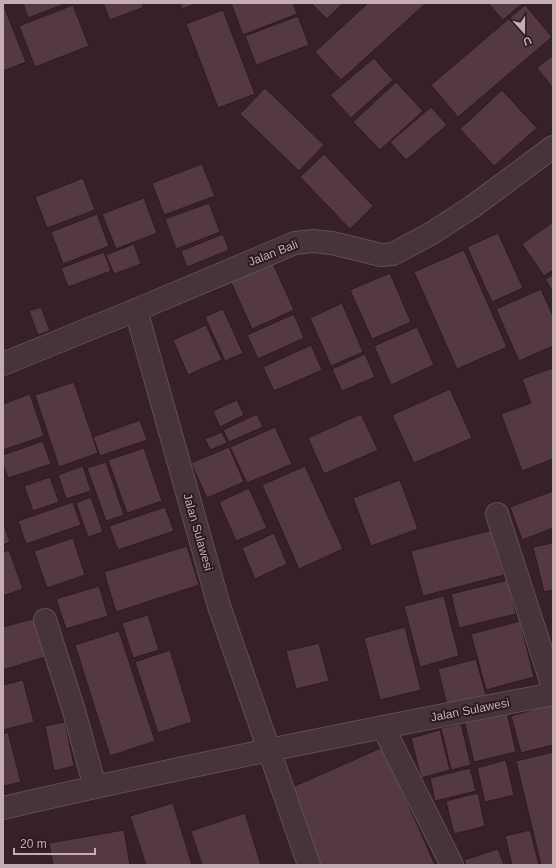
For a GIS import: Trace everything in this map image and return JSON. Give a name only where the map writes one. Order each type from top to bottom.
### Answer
[{"type":"street","name":"Jalan Bali","points":[[3,364],[295,243],[313,241],[332,243],[380,255],[393,254],[432,233],[472,207],[553,147]]},
{"type":"street","name":"Jalan Sulawesi","points":[[136,310],[219,606],[309,865]]},
{"type":"street","points":[[497,514],[553,687]]},
{"type":"street","points":[[45,620],[74,711],[95,787]]},
{"type":"street","name":"Jalan Sulawesi","points":[[3,808],[95,787],[383,727],[553,694]]},
{"type":"street","points":[[383,727],[452,865]]},
{"type":"building","points":[[23,3],[67,3],[28,18]]},
{"type":"building","points":[[103,3],[142,3],[144,7],[110,20]]},
{"type":"building","points":[[180,3],[198,3],[182,9]]},
{"type":"building","points":[[231,3],[293,3],[297,14],[243,35]]},
{"type":"building","points":[[311,3],[343,3],[327,19]]},
{"type":"building","points":[[368,3],[426,3],[341,80],[315,52]]},
{"type":"building","points":[[488,3],[523,3],[503,20]]},
{"type":"building","points":[[3,4],[26,62],[3,71]]},
{"type":"building","points":[[73,5],[89,46],[35,67],[19,26]]},
{"type":"building","points":[[525,5],[552,37],[458,117],[431,85]]},
{"type":"building","points":[[223,10],[255,94],[218,108],[186,24]]},
{"type":"building","points":[[298,16],[309,45],[256,65],[245,36]]},
{"type":"building","points":[[553,55],[553,88],[537,68]]},
{"type":"building","points":[[374,58],[393,80],[351,118],[330,95]]},
{"type":"building","points":[[396,82],[423,111],[380,150],[353,122]]},
{"type":"building","points":[[265,88],[324,145],[299,171],[240,114]]},
{"type":"building","points":[[502,90],[537,128],[494,166],[460,129]]},
{"type":"building","points":[[431,107],[447,125],[406,160],[390,142]]},
{"type":"building","points":[[324,154],[373,206],[350,229],[300,177]]},
{"type":"building","points":[[202,164],[215,196],[164,215],[152,183]]},
{"type":"building","points":[[83,178],[95,210],[47,228],[35,197]]},
{"type":"building","points":[[144,198],[157,233],[116,249],[102,214]]},
{"type":"building","points":[[209,203],[220,232],[176,249],[165,219]]},
{"type":"building","points":[[97,214],[109,246],[63,264],[51,232]]},
{"type":"building","points":[[553,222],[553,270],[544,276],[522,244]]},
{"type":"building","points":[[498,233],[523,288],[492,302],[467,247]]},
{"type":"building","points":[[223,234],[229,250],[187,267],[181,251]]},
{"type":"building","points":[[134,244],[141,264],[114,274],[106,255]]},
{"type":"building","points":[[464,250],[507,347],[457,369],[414,272]]},
{"type":"building","points":[[104,252],[111,271],[68,287],[61,268]]},
{"type":"building","points":[[271,259],[294,310],[252,329],[229,278]]},
{"type":"building","points":[[390,273],[411,322],[372,339],[350,290]]},
{"type":"building","points":[[553,275],[553,292],[545,279]]},
{"type":"building","points":[[541,289],[553,316],[553,346],[519,361],[496,309]]},
{"type":"building","points":[[342,303],[363,352],[331,366],[310,318]]},
{"type":"building","points":[[41,307],[50,331],[38,335],[29,311]]},
{"type":"building","points":[[223,309],[243,353],[225,361],[205,317]]},
{"type":"building","points":[[294,314],[304,338],[258,359],[247,335]]},
{"type":"building","points":[[206,325],[222,360],[188,375],[173,340]]},
{"type":"building","points":[[417,327],[434,365],[391,385],[374,346]]},
{"type":"building","points":[[311,345],[322,370],[274,391],[263,367]]},
{"type":"building","points":[[365,354],[375,377],[342,391],[332,369]]},
{"type":"building","points":[[553,368],[553,459],[522,471],[501,414],[531,403],[522,379]]},
{"type":"building","points":[[74,382],[98,453],[59,467],[35,395]]},
{"type":"building","points":[[450,389],[472,438],[414,463],[392,415]]},
{"type":"building","points":[[30,394],[44,436],[3,450],[3,404]]},
{"type":"building","points":[[237,400],[244,415],[220,427],[213,411]]},
{"type":"building","points":[[257,414],[263,427],[229,442],[223,430]]},
{"type":"building","points":[[361,414],[378,450],[324,474],[308,438]]},
{"type":"building","points":[[140,420],[147,440],[100,456],[93,437]]},
{"type":"building","points":[[275,427],[292,464],[247,483],[230,447]]},
{"type":"building","points":[[222,432],[227,443],[210,450],[205,439]]},
{"type":"building","points":[[43,441],[51,464],[8,478],[3,465],[3,455]]},
{"type":"building","points":[[229,447],[244,482],[207,498],[191,463]]},
{"type":"building","points":[[144,448],[162,501],[127,513],[108,460]]},
{"type":"building","points":[[106,462],[124,515],[106,521],[87,468]]},
{"type":"building","points":[[83,466],[91,491],[66,499],[58,475]]},
{"type":"building","points":[[305,466],[343,549],[299,569],[262,485]]},
{"type":"building","points":[[50,477],[59,502],[33,511],[24,486]]},
{"type":"building","points":[[400,480],[418,529],[371,546],[353,498]]},
{"type":"building","points":[[249,488],[267,528],[236,541],[219,502]]},
{"type":"building","points":[[553,491],[553,528],[522,540],[510,507]]},
{"type":"building","points":[[91,497],[103,532],[88,537],[76,503]]},
{"type":"building","points":[[73,502],[81,525],[26,544],[18,521]]},
{"type":"building","points":[[165,507],[174,531],[118,550],[109,526]]},
{"type":"building","points":[[3,522],[10,542],[3,545]]},
{"type":"building","points":[[492,530],[504,575],[423,596],[411,551]]},
{"type":"building","points":[[274,533],[287,564],[255,579],[242,548]]},
{"type":"building","points":[[73,538],[85,575],[47,588],[34,551]]},
{"type":"building","points":[[553,543],[553,590],[544,592],[533,547]]},
{"type":"building","points":[[187,546],[199,585],[116,612],[104,572]]},
{"type":"building","points":[[9,550],[23,589],[3,596],[3,552]]},
{"type":"building","points":[[508,580],[516,614],[459,628],[451,594]]},
{"type":"building","points":[[99,586],[108,616],[66,629],[56,599]]},
{"type":"building","points":[[444,596],[459,656],[420,667],[404,606]]},
{"type":"building","points":[[148,615],[159,650],[133,658],[122,623]]},
{"type":"building","points":[[36,618],[48,656],[3,670],[3,627]]},
{"type":"building","points":[[520,621],[534,677],[486,690],[471,634]]},
{"type":"building","points":[[405,627],[421,690],[380,700],[364,638]]},
{"type":"building","points":[[119,631],[155,741],[110,756],[75,645]]},
{"type":"building","points":[[319,643],[329,681],[296,689],[286,651]]},
{"type":"building","points":[[170,650],[192,722],[158,733],[135,662]]},
{"type":"building","points":[[476,659],[487,699],[448,709],[438,669]]},
{"type":"building","points":[[23,680],[34,722],[3,730],[3,685]]},
{"type":"building","points":[[553,704],[553,745],[521,753],[511,716]]},
{"type":"building","points":[[506,709],[516,752],[474,762],[464,720]]},
{"type":"building","points":[[65,722],[74,766],[54,771],[45,726]]},
{"type":"building","points":[[461,724],[471,765],[451,770],[441,728]]},
{"type":"building","points":[[440,730],[450,770],[421,778],[411,738]]},
{"type":"building","points":[[8,732],[21,782],[3,786],[3,734]]},
{"type":"building","points":[[383,747],[435,865],[320,865],[286,790]]},
{"type":"building","points":[[553,752],[553,865],[541,865],[516,761]]},
{"type":"building","points":[[506,760],[514,795],[485,802],[477,768]]},
{"type":"building","points":[[470,768],[476,791],[435,801],[430,778]]},
{"type":"building","points":[[478,793],[485,826],[454,834],[446,801]]},
{"type":"building","points":[[173,803],[192,865],[146,865],[130,816]]},
{"type":"building","points":[[245,813],[261,865],[202,865],[191,831]]},
{"type":"building","points":[[124,830],[130,865],[53,865],[49,843]]},
{"type":"building","points":[[530,830],[539,865],[512,865],[505,836]]},
{"type":"building","points":[[498,849],[504,865],[466,865],[464,860]]}]
